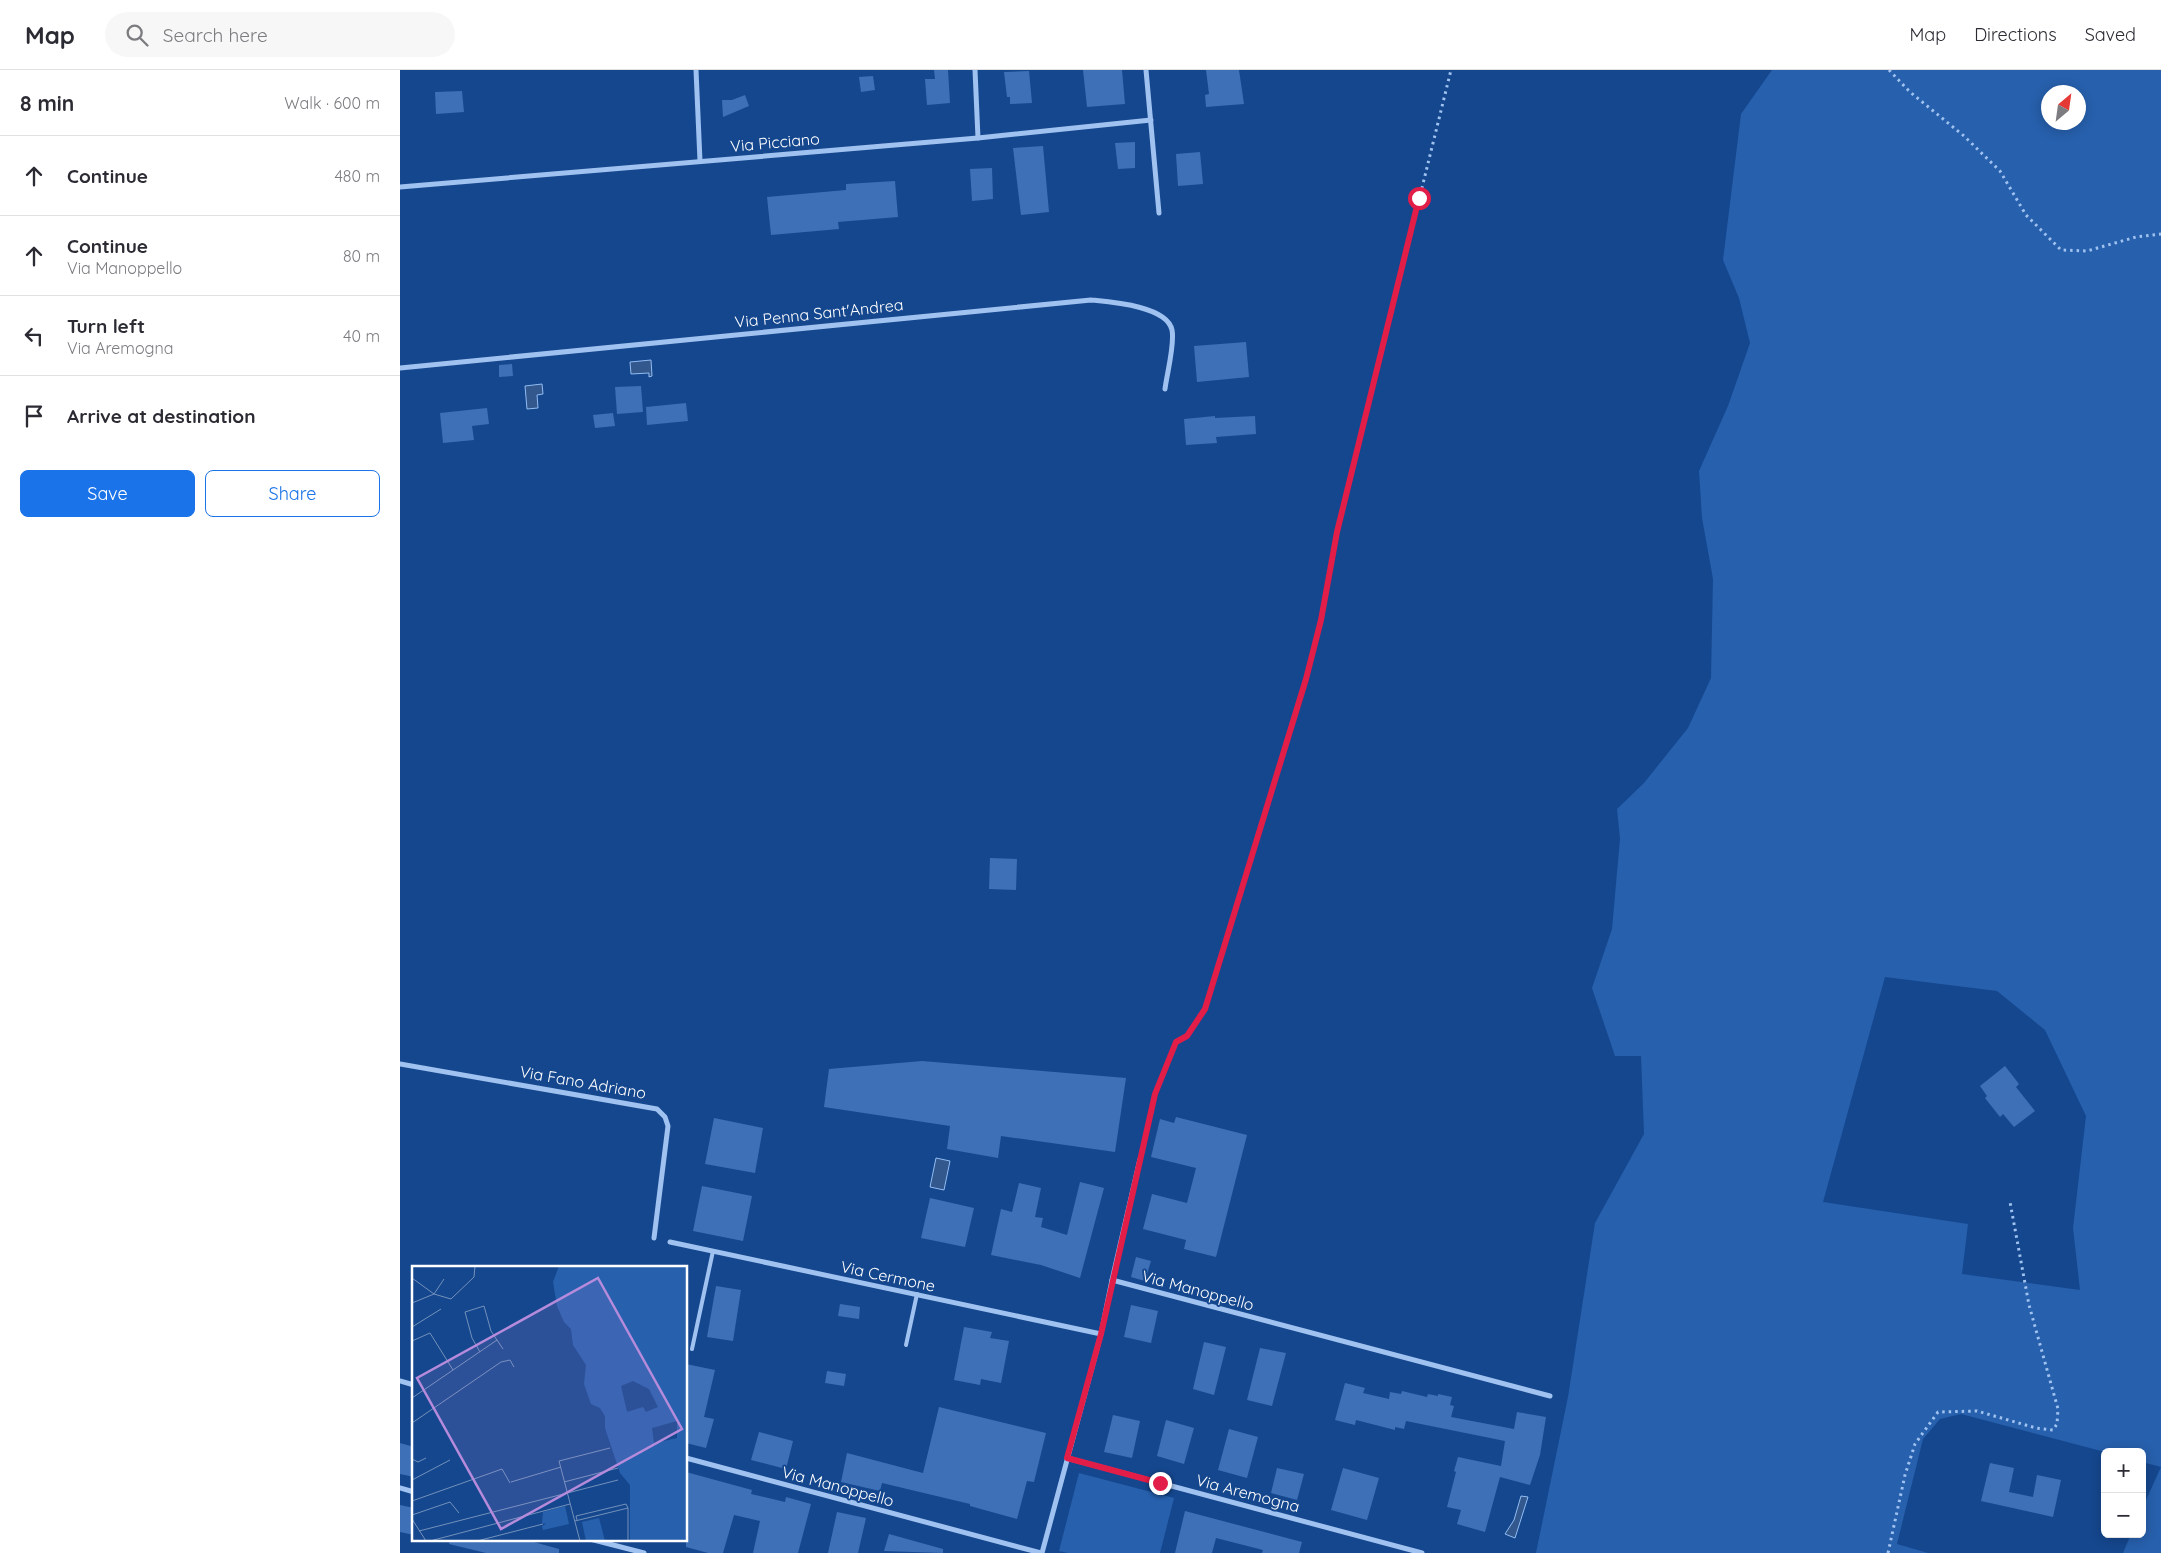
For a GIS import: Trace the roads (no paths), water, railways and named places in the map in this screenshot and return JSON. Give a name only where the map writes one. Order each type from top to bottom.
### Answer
[{"type":"street","points":[[696,70],[700,161]]},
{"type":"street","points":[[975,70],[978,138]]},
{"type":"street","points":[[1146,70],[1159,213]]},
{"type":"street","name":"Via Picciano","points":[[400,187],[978,138],[1152,120]]},
{"type":"street","name":"Via Penna Sant'Andrea","points":[[400,368],[1091,300],[1112,302],[1147,310],[1160,315],[1168,322],[1172,336],[1165,388]]},
{"type":"street","name":"Via Fano Adriano","points":[[400,1064],[657,1109],[665,1117],[668,1126],[654,1238]]},
{"type":"street","points":[[1112,1280],[1140,1158]]},
{"type":"street","name":"Via Cermone","points":[[670,1242],[1101,1334]]},
{"type":"street","name":"Via Manoppello","points":[[688,1459],[1041,1553],[1101,1334],[1112,1280],[1550,1396]]},
{"type":"street","name":"Via Aremogna","points":[[1067,1458],[1422,1553]]},
{"type":"street","points":[[594,1540],[644,1553]]},
{"type":"lane","points":[[692,1349],[713,1251]]},
{"type":"lane","points":[[906,1344],[917,1294]]}]
